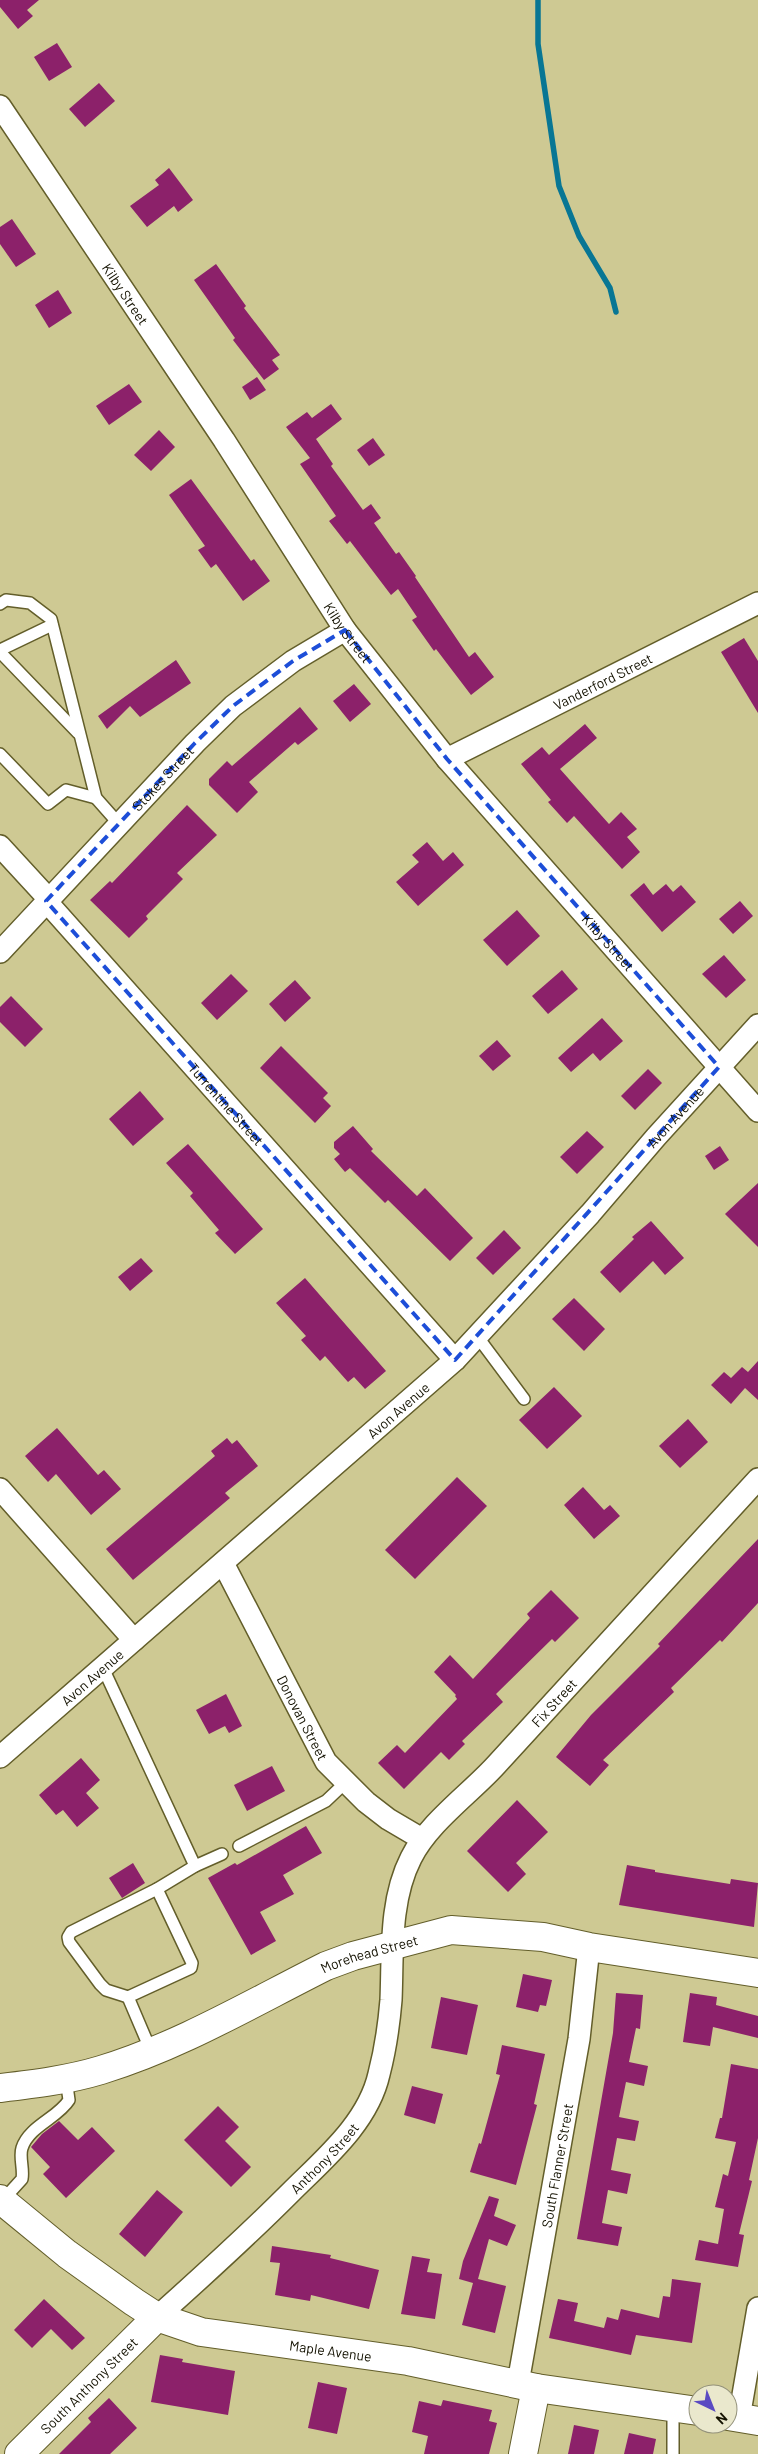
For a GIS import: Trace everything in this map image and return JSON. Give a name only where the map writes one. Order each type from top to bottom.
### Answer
[{"type":"main road","name":"Morehead Street","points":[[0,2088],[66,2079],[102,2069],[151,2051],[326,1966],[353,1956],[451,1930],[543,1937],[589,1947],[758,1973]]},
{"type":"main road","name":"Maple Avenue","points":[[1,2200],[67,2254],[157,2317],[201,2332],[408,2362],[527,2385],[686,2410]]},
{"type":"main road","name":"South Anthony Street","points":[[19,2454],[157,2317]]},
{"type":"main road","name":"South Flanner Street","points":[[522,2454],[527,2385]]},
{"type":"street","name":"Kilby Street","points":[[0,106],[224,440],[345,630],[447,759],[758,1111]]},
{"type":"street","name":"Vanderford Street","points":[[447,759],[758,603]]},
{"type":"street","name":"Stokes Street","points":[[0,952],[46,901],[232,706],[293,661],[345,630]]},
{"type":"street","name":"Turrentine Street","points":[[0,846],[45,895],[46,901],[455,1360]]},
{"type":"street","name":"Avon Avenue","points":[[0,1757],[455,1360],[590,1214],[758,1025]]},
{"type":"street","name":"Fix Street","points":[[392,1946],[400,1886],[410,1859],[422,1839],[490,1773],[758,1479]]},
{"type":"street","points":[[0,1490],[134,1640]]},
{"type":"street","name":"Donovan Street","points":[[223,1563],[326,1762],[345,1783],[388,1819],[422,1839]]},
{"type":"street","name":"Anthony Street","points":[[157,2317],[240,2244],[330,2153],[362,2115],[375,2091],[380,2073],[390,2004],[392,1946]]},
{"type":"street","name":"South Flanner Street","points":[[527,2385],[579,2039],[589,1947]]},
{"type":"street","points":[[742,2418],[758,2308]]},
{"type":"lane","points":[[0,604],[6,600],[30,603],[51,619],[96,798],[119,824]]},
{"type":"lane","points":[[52,624],[0,651],[80,734]]},
{"type":"lane","points":[[0,754],[48,804],[66,790],[96,798]]},
{"type":"lane","points":[[476,1336],[524,1399]]},
{"type":"lane","points":[[102,1668],[195,1866]]},
{"type":"lane","points":[[239,1846],[326,1801],[345,1783]]},
{"type":"lane","points":[[157,1889],[192,1963],[192,1968],[128,1997],[106,1990],[69,1942],[68,1937],[71,1932],[157,1889],[195,1866],[222,1854]]},
{"type":"lane","points":[[128,1997],[151,2051]]},
{"type":"lane","points":[[1,2200],[22,2179],[22,2148],[27,2140],[54,2114],[65,2107],[69,2100],[66,2079]]},
{"type":"lane","points":[[673,2454],[686,2410]]},
{"type":"highlighted area","points":[[345,630],[447,759],[719,1067],[455,1360],[46,901],[195,743],[233,706],[293,661]]},
{"type":"building","points":[[0,0],[39,0],[27,10],[33,16],[18,29],[0,7]]},
{"type":"building","points":[[57,43],[72,67],[49,81],[34,57]]},
{"type":"building","points":[[99,83],[115,101],[85,127],[69,109]]},
{"type":"building","points":[[169,168],[193,200],[178,212],[174,206],[147,227],[130,206],[159,185],[155,180]]},
{"type":"building","points":[[12,219],[36,254],[16,267],[0,244],[0,227]]},
{"type":"building","points":[[216,264],[246,306],[244,308],[280,355],[272,360],[279,369],[264,380],[233,340],[235,338],[194,280]]},
{"type":"building","points":[[58,290],[72,313],[49,328],[35,305]]},
{"type":"building","points":[[257,377],[266,390],[250,400],[242,387]]},
{"type":"building","points":[[129,384],[142,402],[109,425],[96,406]]},
{"type":"building","points":[[331,404],[342,419],[316,439],[333,464],[331,466],[363,510],[371,504],[381,518],[374,523],[396,554],[399,552],[469,657],[475,652],[494,677],[471,695],[436,649],[434,651],[412,620],[417,617],[398,589],[391,595],[350,541],[347,544],[329,521],[336,516],[300,464],[310,458],[286,427],[307,412],[312,418]]},
{"type":"building","points":[[159,430],[175,447],[151,471],[134,455]]},
{"type":"building","points":[[373,438],[385,455],[369,466],[357,450]]},
{"type":"building","points":[[191,479],[251,561],[254,559],[270,581],[243,601],[216,564],[211,568],[198,550],[205,546],[169,495]]},
{"type":"building","points":[[744,638],[758,661],[758,713],[721,652]]},
{"type":"building","points":[[176,660],[191,683],[140,717],[130,706],[107,729],[98,716]]},
{"type":"building","points":[[354,684],[371,704],[350,722],[333,701]]},
{"type":"building","points":[[300,707],[318,729],[298,745],[295,742],[249,782],[258,792],[237,813],[209,785],[209,779],[227,761],[232,766]]},
{"type":"building","points":[[585,724],[597,738],[560,769],[609,824],[621,812],[637,829],[627,837],[640,852],[622,869],[574,816],[567,823],[548,802],[551,800],[521,764],[542,747],[549,755]]},
{"type":"building","points":[[187,805],[217,835],[177,873],[183,879],[146,916],[148,919],[129,938],[90,900],[110,881],[112,883]]},
{"type":"building","points":[[427,842],[443,861],[453,852],[464,865],[418,906],[396,882],[419,862],[412,855]]},
{"type":"building","points":[[644,883],[653,895],[666,884],[673,892],[681,885],[696,902],[662,932],[630,895]]},
{"type":"building","points":[[740,901],[753,916],[733,934],[719,919]]},
{"type":"building","points":[[517,910],[540,936],[507,966],[483,940]]},
{"type":"building","points":[[724,955],[746,980],[726,998],[702,974]]},
{"type":"building","points":[[562,970],[578,989],[548,1014],[532,996]]},
{"type":"building","points":[[231,974],[248,991],[217,1020],[201,1003]]},
{"type":"building","points":[[295,980],[311,998],[285,1022],[269,1004]]},
{"type":"building","points":[[11,996],[43,1029],[25,1047],[0,1022],[0,1007]]},
{"type":"building","points":[[602,1018],[623,1041],[600,1061],[593,1053],[571,1072],[558,1058]]},
{"type":"building","points":[[497,1040],[511,1056],[493,1071],[479,1056]]},
{"type":"building","points":[[281,1046],[328,1093],[323,1098],[331,1106],[315,1123],[260,1068]]},
{"type":"building","points":[[648,1069],[662,1083],[635,1110],[621,1096]]},
{"type":"building","points":[[140,1091],[164,1119],[133,1146],[109,1119]]},
{"type":"building","points":[[353,1126],[373,1149],[371,1151],[417,1196],[425,1188],[473,1238],[450,1261],[388,1200],[385,1203],[350,1168],[345,1172],[334,1159],[340,1154],[334,1148],[334,1142]]},
{"type":"building","points":[[587,1131],[604,1147],[577,1174],[560,1157]]},
{"type":"building","points":[[188,1144],[263,1229],[235,1254],[215,1233],[219,1230],[190,1196],[193,1193],[166,1163]]},
{"type":"building","points":[[720,1146],[729,1160],[714,1170],[705,1156]]},
{"type":"building","points":[[758,1183],[758,1247],[725,1214]]},
{"type":"building","points":[[651,1221],[684,1258],[665,1275],[653,1261],[620,1293],[600,1272],[634,1239],[632,1237]]},
{"type":"building","points":[[504,1230],[521,1248],[493,1275],[476,1258]]},
{"type":"building","points":[[141,1258],[153,1271],[130,1291],[118,1277]]},
{"type":"building","points":[[305,1278],[386,1371],[365,1389],[354,1377],[348,1382],[325,1356],[320,1361],[301,1340],[306,1336],[276,1303]]},
{"type":"building","points":[[574,1298],[605,1329],[584,1351],[552,1319]]},
{"type":"building","points":[[758,1361],[758,1400],[745,1388],[731,1404],[711,1385],[724,1372],[731,1378],[742,1367],[748,1372]]},
{"type":"building","points":[[554,1387],[582,1416],[547,1449],[519,1420]]},
{"type":"building","points":[[688,1419],[708,1442],[680,1468],[659,1446]]},
{"type":"building","points":[[57,1428],[98,1475],[104,1470],[121,1489],[91,1515],[56,1474],[48,1482],[25,1456]]},
{"type":"building","points":[[227,1438],[232,1444],[237,1440],[258,1466],[225,1493],[230,1498],[133,1580],[106,1549],[215,1456],[211,1451]]},
{"type":"building","points":[[457,1477],[487,1506],[415,1579],[385,1550]]},
{"type":"building","points":[[583,1487],[604,1510],[610,1505],[620,1516],[594,1539],[564,1505]]},
{"type":"building","points":[[758,1539],[758,1603],[722,1642],[720,1640],[671,1688],[674,1692],[603,1760],[609,1765],[590,1786],[556,1757],[591,1715],[660,1646],[658,1644]]},
{"type":"building","points":[[551,1590],[579,1618],[555,1642],[552,1639],[496,1694],[503,1702],[462,1741],[465,1744],[449,1760],[441,1752],[404,1789],[378,1763],[397,1745],[405,1753],[457,1699],[456,1695],[434,1672],[450,1655],[473,1679],[530,1618],[527,1614]]},
{"type":"building","points":[[226,1694],[242,1726],[229,1733],[225,1726],[209,1734],[196,1710]]},
{"type":"building","points":[[81,1758],[100,1780],[86,1793],[99,1808],[77,1827],[63,1810],[56,1815],[39,1795]]},
{"type":"building","points":[[272,1766],[285,1791],[247,1811],[234,1785]]},
{"type":"building","points":[[517,1800],[548,1832],[516,1863],[526,1874],[508,1892],[467,1851]]},
{"type":"building","points":[[306,1826],[322,1853],[283,1875],[294,1894],[260,1912],[276,1941],[251,1955],[208,1878],[235,1863],[237,1865]]},
{"type":"building","points":[[133,1863],[145,1883],[122,1898],[109,1878]]},
{"type":"building","points":[[627,1865],[655,1870],[655,1872],[730,1884],[731,1879],[758,1883],[754,1927],[619,1905]]},
{"type":"building","points":[[523,1974],[552,1980],[546,2006],[540,2005],[538,2012],[516,2007]]},
{"type":"building","points":[[616,1993],[643,1995],[640,2029],[636,2028],[629,2062],[648,2066],[644,2086],[626,2082],[619,2117],[639,2121],[635,2141],[617,2138],[611,2170],[631,2174],[627,2194],[608,2190],[602,2223],[622,2227],[618,2246],[577,2239],[613,2033]]},
{"type":"building","points":[[690,1993],[717,1997],[716,2005],[758,2016],[758,2038],[713,2027],[710,2046],[683,2042]]},
{"type":"building","points":[[441,1997],[478,2005],[467,2055],[431,2048]]},
{"type":"building","points":[[502,2045],[545,2054],[534,2104],[537,2105],[516,2185],[470,2172],[479,2143],[481,2144],[500,2075],[496,2074]]},
{"type":"building","points":[[731,2064],[758,2069],[758,2138],[749,2180],[752,2181],[739,2234],[744,2235],[738,2267],[695,2260],[699,2240],[718,2244],[724,2209],[715,2207],[723,2174],[728,2176],[736,2142],[715,2138],[720,2118],[722,2118]]},
{"type":"building","points":[[412,2086],[443,2094],[435,2124],[404,2115]]},
{"type":"building","points":[[218,2106],[239,2127],[225,2141],[251,2167],[231,2187],[184,2140]]},
{"type":"building","points":[[59,2121],[78,2140],[92,2127],[115,2151],[66,2198],[43,2174],[50,2167],[31,2147],[42,2134]]},
{"type":"building","points":[[157,2190],[183,2212],[145,2257],[119,2234]]},
{"type":"building","points":[[489,2196],[499,2199],[494,2216],[516,2225],[507,2246],[489,2239],[478,2279],[506,2286],[495,2333],[462,2325],[473,2283],[459,2279],[463,2261]]},
{"type":"building","points":[[272,2246],[331,2255],[330,2258],[379,2270],[369,2309],[311,2295],[310,2301],[275,2295],[280,2263],[270,2262]]},
{"type":"building","points":[[412,2256],[430,2259],[427,2272],[442,2274],[435,2319],[401,2314]]},
{"type":"building","points":[[672,2279],[701,2283],[692,2343],[636,2335],[631,2355],[549,2338],[558,2299],[578,2303],[574,2321],[604,2328],[607,2317],[618,2320],[621,2309],[659,2318],[663,2296],[670,2297]]},
{"type":"building","points":[[44,2299],[85,2338],[72,2350],[51,2329],[32,2348],[14,2330]]},
{"type":"building","points":[[160,2355],[183,2359],[182,2362],[235,2371],[228,2415],[151,2402]]},
{"type":"building","points":[[318,2382],[347,2388],[337,2434],[308,2428]]},
{"type":"building","points":[[109,2398],[137,2428],[110,2454],[59,2454],[91,2422],[88,2418]]},
{"type":"building","points":[[443,2400],[492,2410],[489,2421],[497,2423],[489,2454],[424,2454],[428,2436],[412,2432],[419,2401],[441,2406]]},
{"type":"building","points":[[574,2425],[599,2430],[594,2454],[568,2454]]},
{"type":"building","points":[[629,2433],[656,2439],[653,2454],[624,2454]]},
{"type":"waterway","points":[[538,0],[538,44],[559,186],[579,236],[610,288],[616,312]]}]
